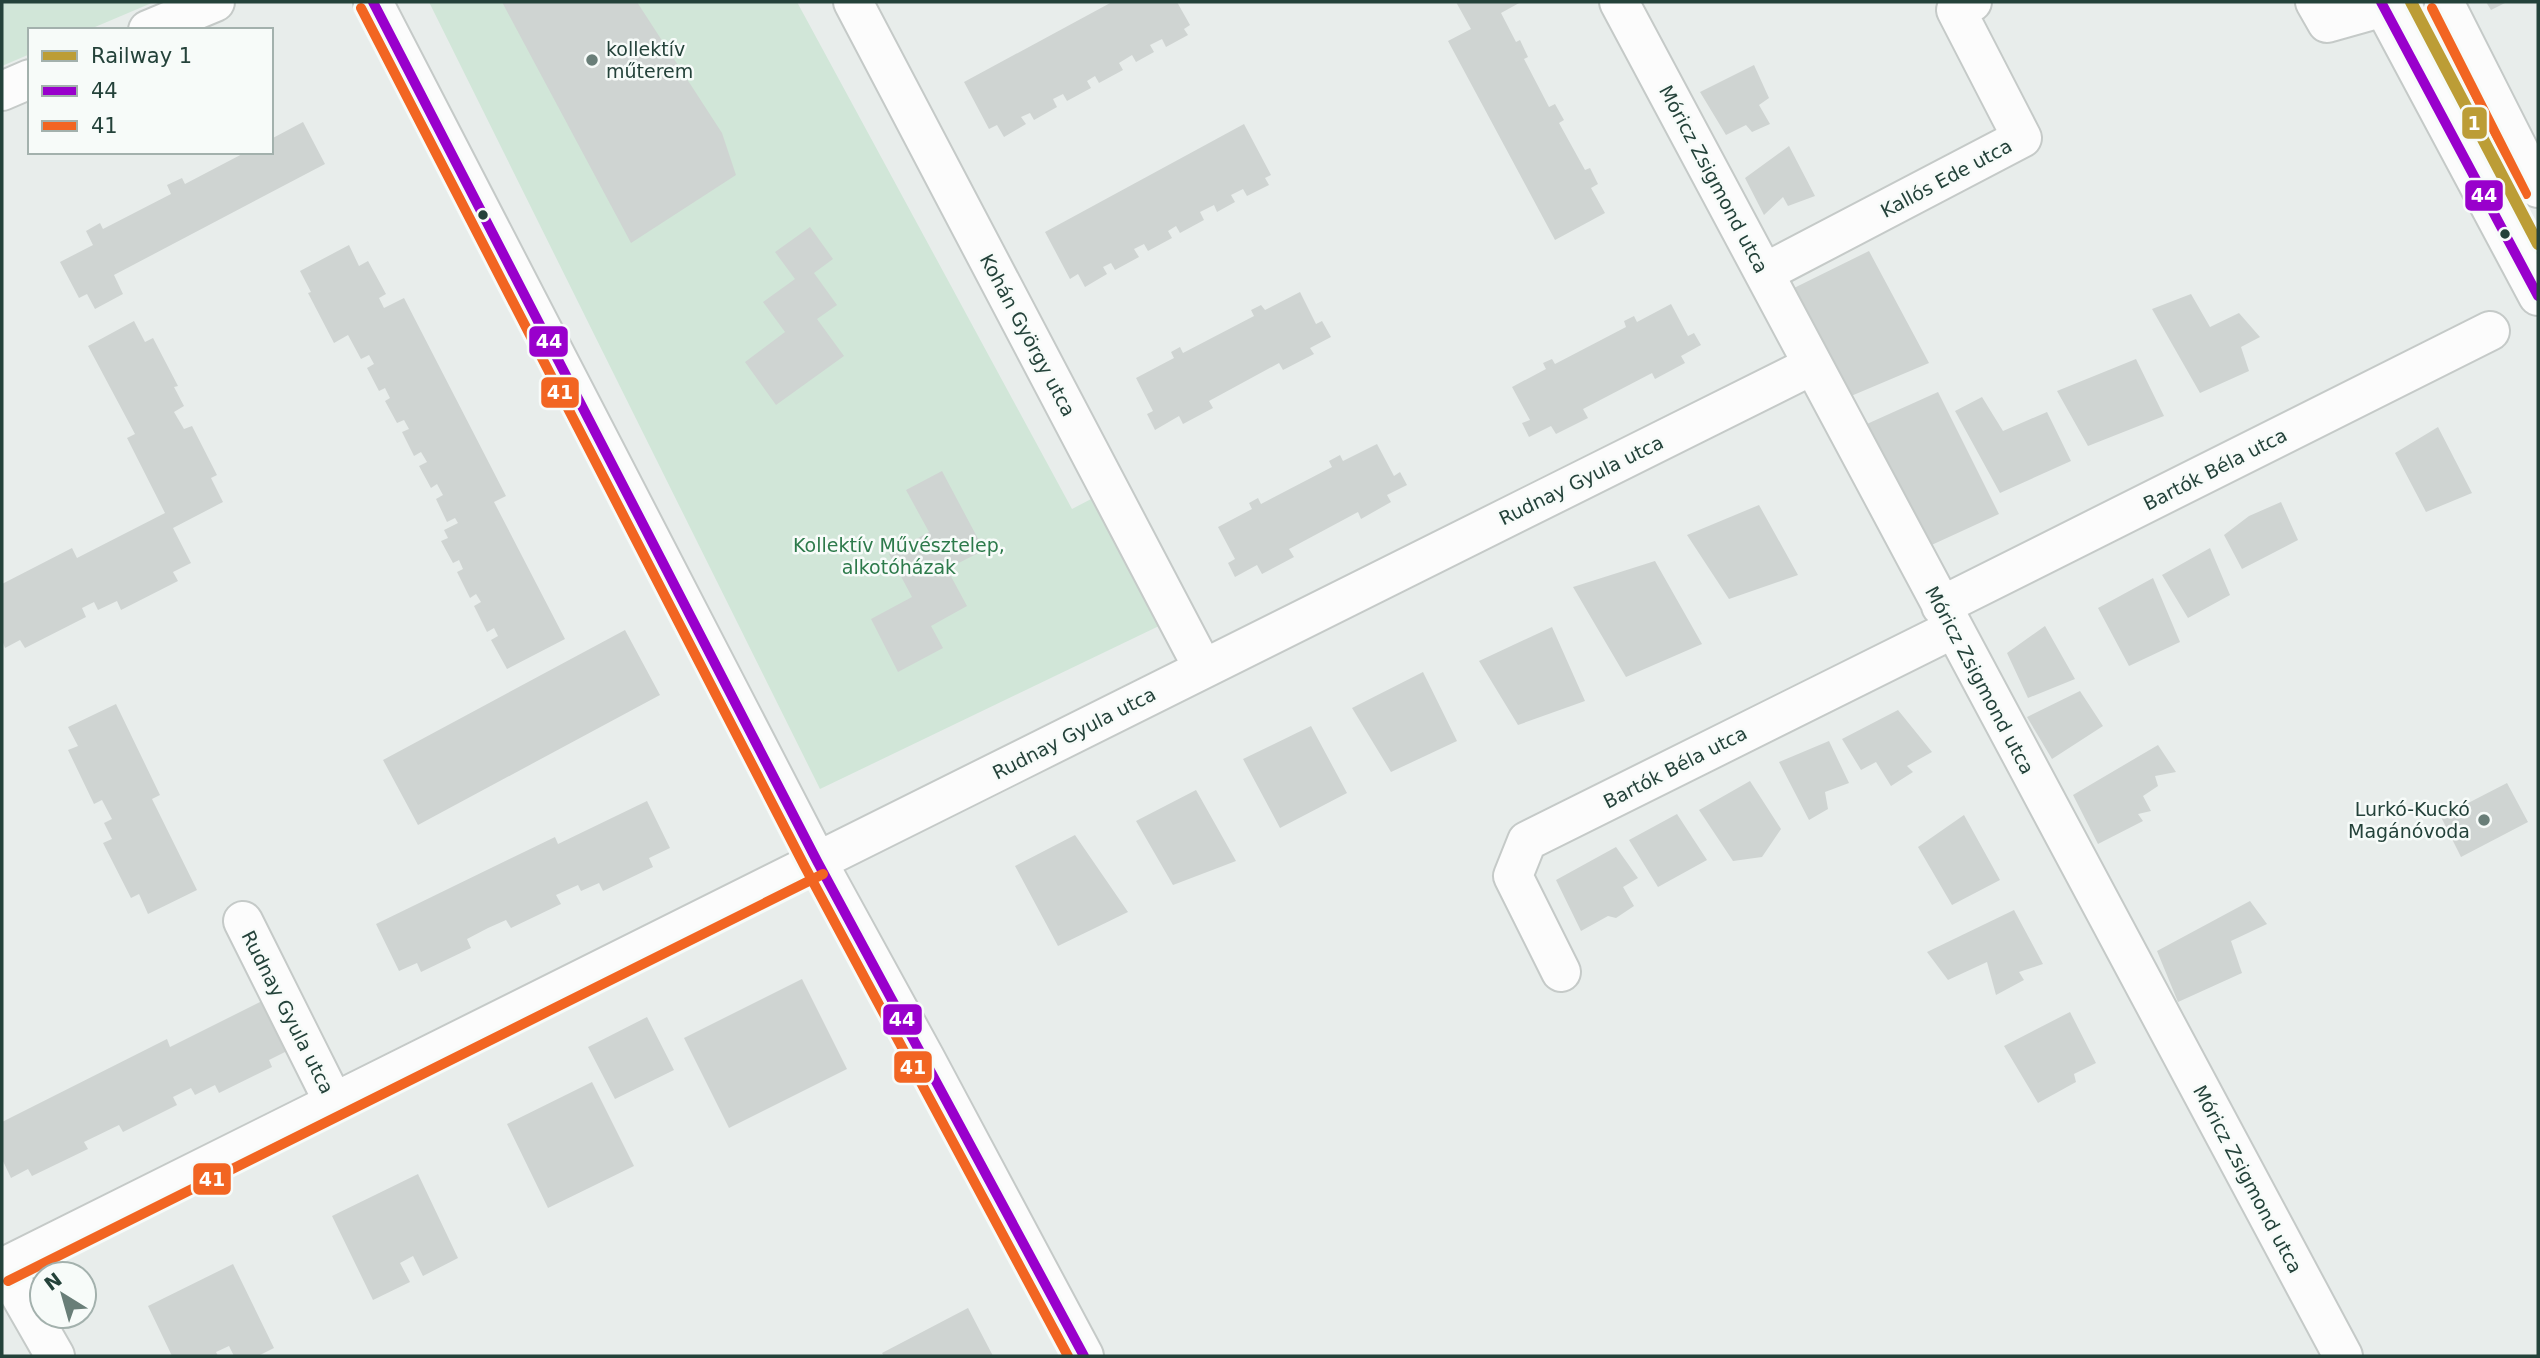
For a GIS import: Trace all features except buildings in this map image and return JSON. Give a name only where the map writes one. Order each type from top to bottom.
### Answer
[{"type":"street","points":[[153,28],[215,2]]},
{"type":"street","points":[[373,2],[817,861],[1084,1356]]},
{"type":"street","name":"Kohán György utca","points":[[853,2],[1203,668]]},
{"type":"street","name":"Móricz Zsigmond utca","points":[[1619,2],[2343,1356]]},
{"type":"street","name":"Kallós Ede utca","points":[[1764,273],[2022,138],[1956,10],[1972,2]]},
{"type":"street","points":[[2315,2],[2327,23],[2383,4],[2538,296]]},
{"type":"street","points":[[2444,2],[2538,188]]},
{"type":"street","points":[[2,91],[28,80]]},
{"type":"street","name":"Bartók Béla utca","points":[[1561,971],[1513,876],[1527,841],[2490,331]]},
{"type":"street","name":"Rudnay Gyula utca","points":[[3,1267],[1814,365]]},
{"type":"street","name":"Rudnay Gyula utca","points":[[243,921],[334,1102]]},
{"type":"street","points":[[3,1267],[55,1356]]},
{"type":"green space","points":[[2,2],[154,2],[93,28],[28,28],[28,55],[2,66]]},
{"type":"green space","name":"Kollektív Művésztelep, alkotóházak","points":[[429,2],[797,2],[1072,509],[1093,498],[1159,626],[820,789]]},
{"type":"rail line","name":"1","points":[[2411,2],[2538,244]]},
{"type":"transit line","name":"44","points":[[373,2],[817,861],[1084,1356]]},
{"type":"transit line","name":"44","points":[[2381,2],[2538,296]]},
{"type":"transit line","name":"41","points":[[361,8],[805,867],[1068,1356]]},
{"type":"transit line","name":"41","points":[[2432,8],[2526,194]]},
{"type":"transit line","name":"41","points":[[8,1281],[823,874]]},
{"type":"place","name":"kollektív műterem","points":[[592,60]]},
{"type":"place","name":"Lurkó-Kuckó Magánóvoda","points":[[2484,820]]}]
